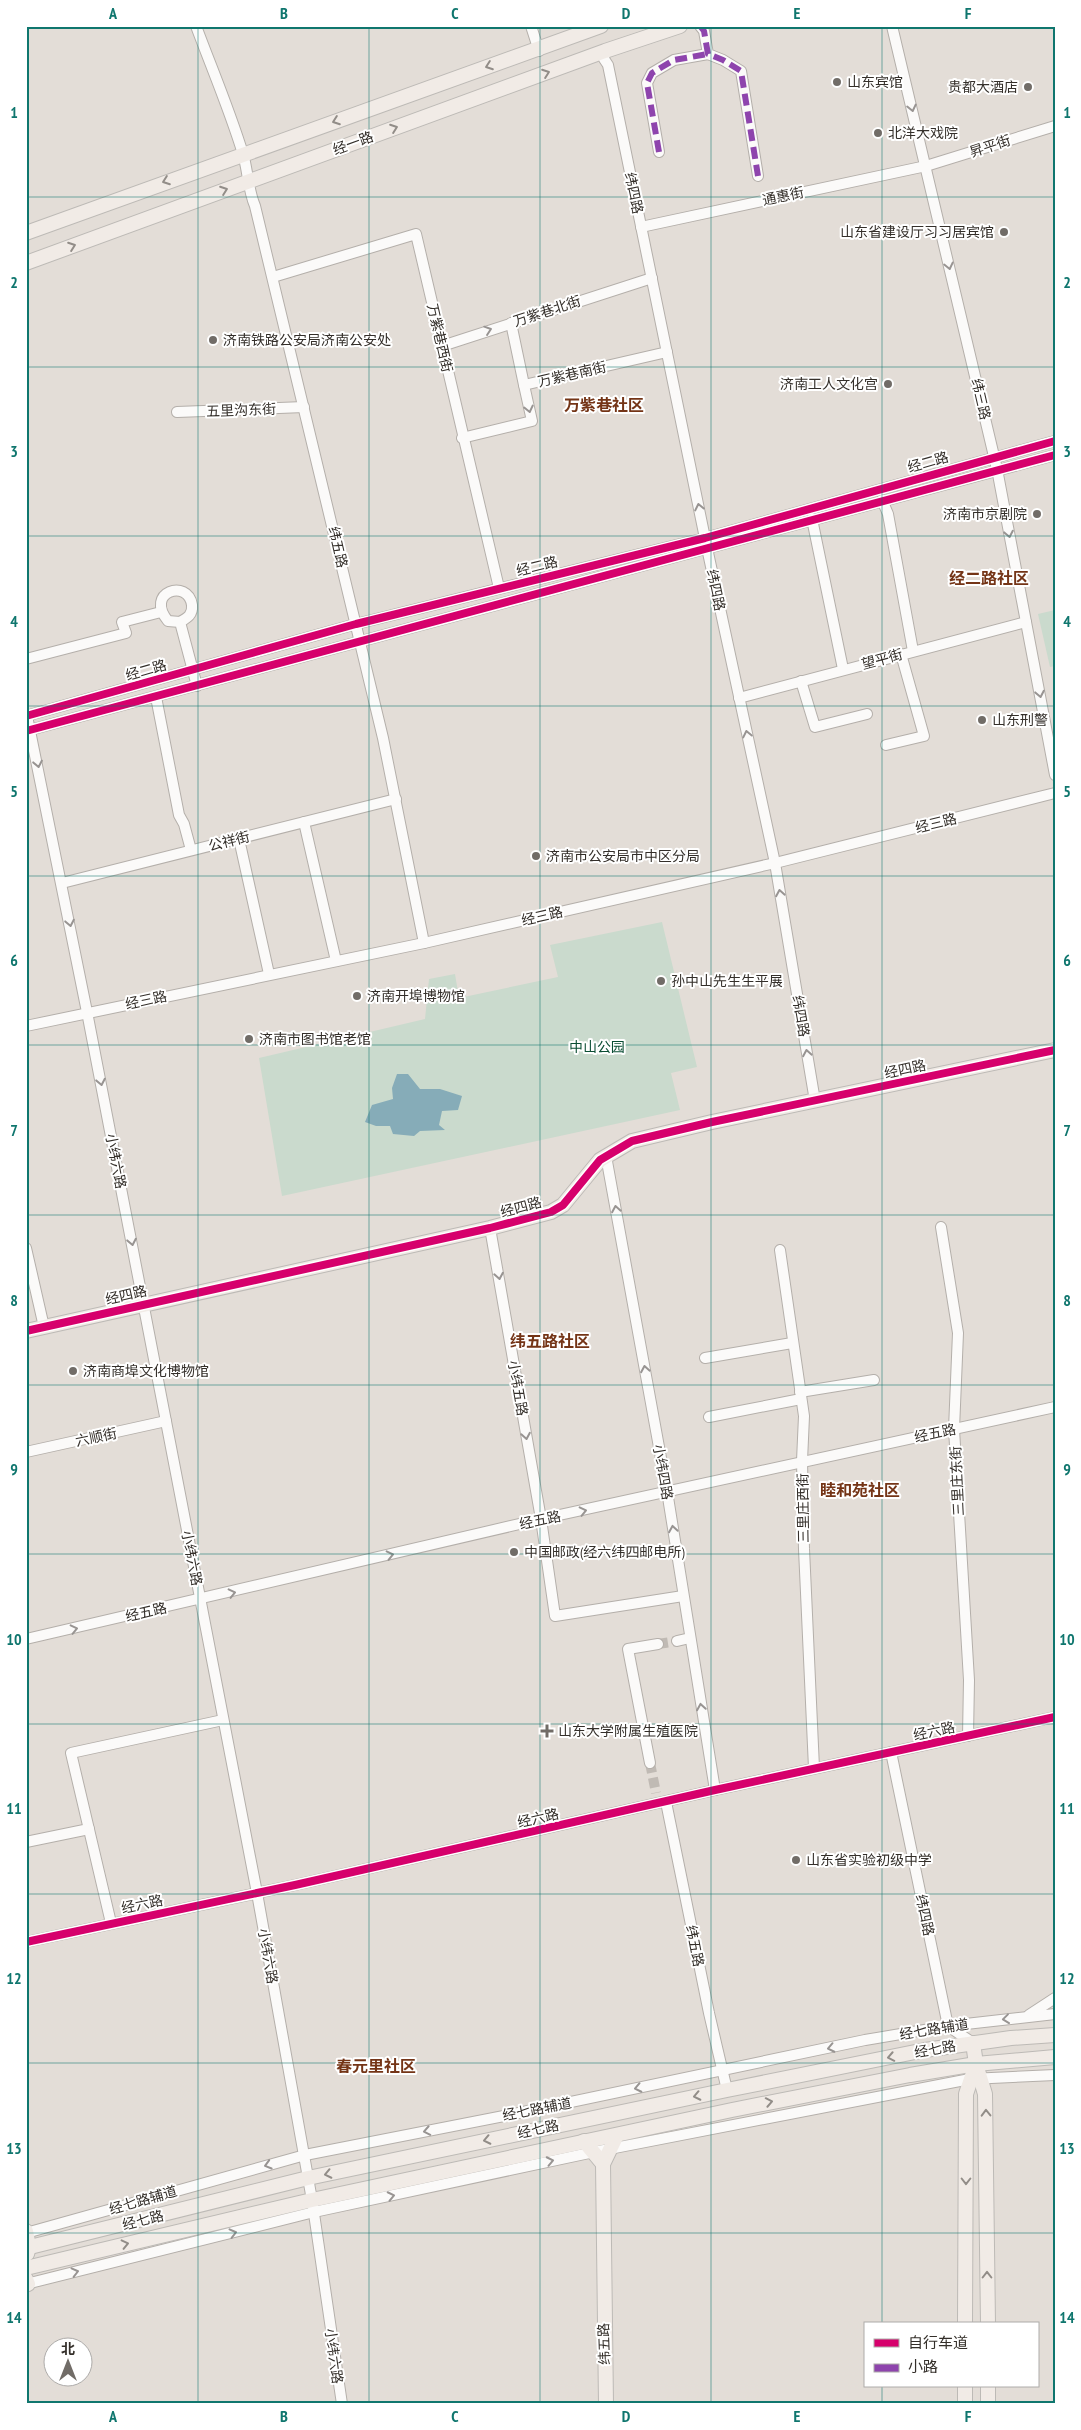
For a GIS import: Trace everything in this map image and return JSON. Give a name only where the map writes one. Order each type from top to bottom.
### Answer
[{"type":"main road","name":"经一路","points":[[26,233],[539,50],[601,26]]},
{"type":"main road","name":"经一路","points":[[26,263],[605,51],[680,26]]},
{"type":"main road","name":"经四路","points":[[26,1331],[490,1228],[551,1212],[563,1205],[585,1176],[606,1156],[632,1141],[1055,1050]]},
{"type":"main road","name":"经七路","points":[[27,2241],[308,2178],[925,2050],[973,2042],[1055,2035]]},
{"type":"main road","points":[[973,2042],[976,2079],[985,2094],[988,2322]]},
{"type":"main road","name":"经七路","points":[[26,2268],[313,2206],[584,2141],[732,2110],[976,2064],[1055,2057]]},
{"type":"main road","points":[[965,2322],[966,2094],[976,2079]]},
{"type":"main road","name":"纬五路","points":[[606,2404],[603,2164],[616,2135]]},
{"type":"main road","points":[[584,2141],[603,2164]]},
{"type":"main road","points":[[965,2388],[965,2404]]},
{"type":"main road","points":[[988,2388],[988,2404]]},
{"type":"street","name":"纬五路","points":[[196,26],[243,154],[250,193],[273,277],[356,624],[396,799],[424,943]]},
{"type":"street","points":[[531,26],[539,50]]},
{"type":"street","points":[[700,26],[704,31],[708,54]]},
{"type":"street","name":"纬三路","points":[[892,26],[997,469],[1055,774]]},
{"type":"street","name":"纬四路","points":[[605,51],[604,59],[608,65],[707,548],[775,863],[815,1101]]},
{"type":"street","points":[[659,152],[647,84],[652,73],[674,60],[708,54],[724,60],[741,71],[758,176]]},
{"type":"street","name":"昇平街","points":[[926,166],[1055,126]]},
{"type":"street","name":"通惠街","points":[[641,227],[926,166]]},
{"type":"street","name":"万紫巷西街","points":[[273,277],[416,234],[462,438],[499,588]]},
{"type":"street","name":"万紫巷北街","points":[[442,346],[652,278]]},
{"type":"street","points":[[511,323],[524,385]]},
{"type":"street","name":"万紫巷南街","points":[[462,438],[532,421],[524,385],[667,352]]},
{"type":"street","name":"五里沟东街","points":[[177,412],[304,407]]},
{"type":"street","name":"经二路","points":[[27,716],[356,624],[705,538],[994,456],[1055,441]]},
{"type":"street","name":"经二路","points":[[28,730],[1055,455]]},
{"type":"street","points":[[882,500],[888,514],[913,651]]},
{"type":"street","points":[[812,519],[843,669]]},
{"type":"street","points":[[176,590],[186,592],[191,599],[192,610],[189,616],[180,622],[168,621],[161,612],[160,602],[166,593],[176,590]]},
{"type":"street","points":[[26,660],[126,634],[122,622],[161,612]]},
{"type":"street","points":[[180,622],[196,686]]},
{"type":"street","name":"望平街","points":[[739,698],[1026,622]]},
{"type":"street","points":[[886,745],[924,736],[901,654]]},
{"type":"street","points":[[801,681],[815,727],[867,714]]},
{"type":"street","points":[[156,697],[179,815],[184,824],[190,850]]},
{"type":"street","name":"小纬六路","points":[[27,716],[28,730],[88,1012],[257,1892],[305,2155],[342,2404]]},
{"type":"street","name":"经三路","points":[[26,1026],[424,943],[775,863],[1055,793]]},
{"type":"street","name":"公祥街","points":[[62,883],[396,799]]},
{"type":"street","points":[[304,822],[336,961]]},
{"type":"street","points":[[239,839],[269,974]]},
{"type":"street","name":"小纬四路","points":[[606,1156],[667,1491],[715,1790]]},
{"type":"street","name":"三里庄东街","points":[[941,1227],[958,1333],[954,1429],[969,1680],[968,1736]]},
{"type":"street","name":"小纬五路","points":[[490,1228],[541,1519],[555,1616],[683,1596]]},
{"type":"street","points":[[26,1248],[44,1327]]},
{"type":"street","name":"三里庄西街","points":[[780,1250],[804,1416],[802,1461],[814,1768]]},
{"type":"street","points":[[705,1358],[792,1343]]},
{"type":"street","points":[[709,1417],[874,1380]]},
{"type":"street","name":"经五路","points":[[26,1639],[200,1600],[541,1519],[1055,1407]]},
{"type":"street","name":"六顺街","points":[[26,1452],[166,1421]]},
{"type":"street","points":[[677,1641],[690,1638]]},
{"type":"street","points":[[650,1763],[628,1649],[658,1644]]},
{"type":"street","name":"经六路","points":[[26,1942],[814,1768],[1055,1717]]},
{"type":"street","points":[[111,1923],[71,1753],[223,1720]]},
{"type":"street","name":"纬四路","points":[[891,1752],[948,2026]]},
{"type":"street","name":"纬五路","points":[[656,1793],[662,1803],[727,2090]]},
{"type":"street","points":[[26,1842],[89,1829]]},
{"type":"street","points":[[1028,2016],[1055,1998]]},
{"type":"street","name":"经七路辅道","points":[[27,2241],[305,2155],[722,2071],[865,2040],[948,2026],[1055,2014]]},
{"type":"street","points":[[948,2026],[973,2042]]},
{"type":"street","points":[[27,2282],[313,2206],[976,2079],[1055,2075]]},
{"type":"green space","points":[[1055,610],[1055,666],[1050,667],[1038,614]]},
{"type":"green space","name":"中山公园","points":[[662,922],[697,1067],[671,1073],[680,1110],[282,1196],[259,1058],[425,1019],[429,979],[455,974],[459,998],[558,977],[550,945]]},
{"type":"water","points":[[397,1074],[408,1074],[420,1089],[440,1089],[462,1096],[458,1110],[442,1111],[439,1125],[445,1130],[420,1131],[414,1136],[393,1134],[390,1126],[376,1126],[365,1122],[372,1105],[393,1099],[392,1088]]},
{"type":"tunnel","points":[[658,1644],[677,1641]]},
{"type":"tunnel","points":[[650,1763],[656,1793]]},
{"type":"marked path","points":[[700,26],[704,31],[708,54],[723,60],[741,71],[758,176]]},
{"type":"marked path","points":[[659,152],[647,83],[652,73],[674,60],[708,54]]},
{"type":"cycle path","points":[[26,716],[356,624],[705,538],[1055,441]]},
{"type":"cycle path","points":[[26,731],[1055,455]]},
{"type":"cycle path","points":[[26,1331],[490,1228],[551,1212],[563,1205],[600,1160],[632,1141],[712,1122],[1055,1050]]},
{"type":"cycle path","points":[[26,1942],[295,1885],[715,1790],[1055,1717]]},
{"type":"place","name":"山东宾馆","points":[[837,82]]},
{"type":"place","name":"贵都大酒店","points":[[1028,87]]},
{"type":"place","name":"北洋大戏院","points":[[878,133]]},
{"type":"place","name":"山东省建设厅习习居宾馆","points":[[1004,232]]},
{"type":"place","name":"济南铁路公安局济南公安处","points":[[213,340]]},
{"type":"place","name":"济南工人文化宫","points":[[888,384]]},
{"type":"place","name":"济南市京剧院","points":[[1037,514]]},
{"type":"place","name":"山东刑警","points":[[982,720]]},
{"type":"place","name":"济南市公安局市中区分局","points":[[536,856]]},
{"type":"place","name":"孙中山先生生平展","points":[[661,981]]},
{"type":"place","name":"济南开埠博物馆","points":[[357,996]]},
{"type":"place","name":"济南市图书馆老馆","points":[[249,1039]]},
{"type":"place","name":"济南商埠文化博物馆","points":[[73,1371]]},
{"type":"place","name":"中国邮政(经六纬四邮电所)","points":[[514,1552]]},
{"type":"place","name":"山东大学附属生殖医院","points":[[547,1731]]},
{"type":"place","name":"山东省实验初级中学","points":[[796,1860]]},
{"type":"district","name":"万紫巷社区","points":[[604,405]]},
{"type":"district","name":"经二路社区","points":[[989,578]]},
{"type":"district","name":"纬五路社区","points":[[550,1341]]},
{"type":"district","name":"睦和苑社区","points":[[860,1490]]},
{"type":"district","name":"春元里社区","points":[[376,2066]]}]
